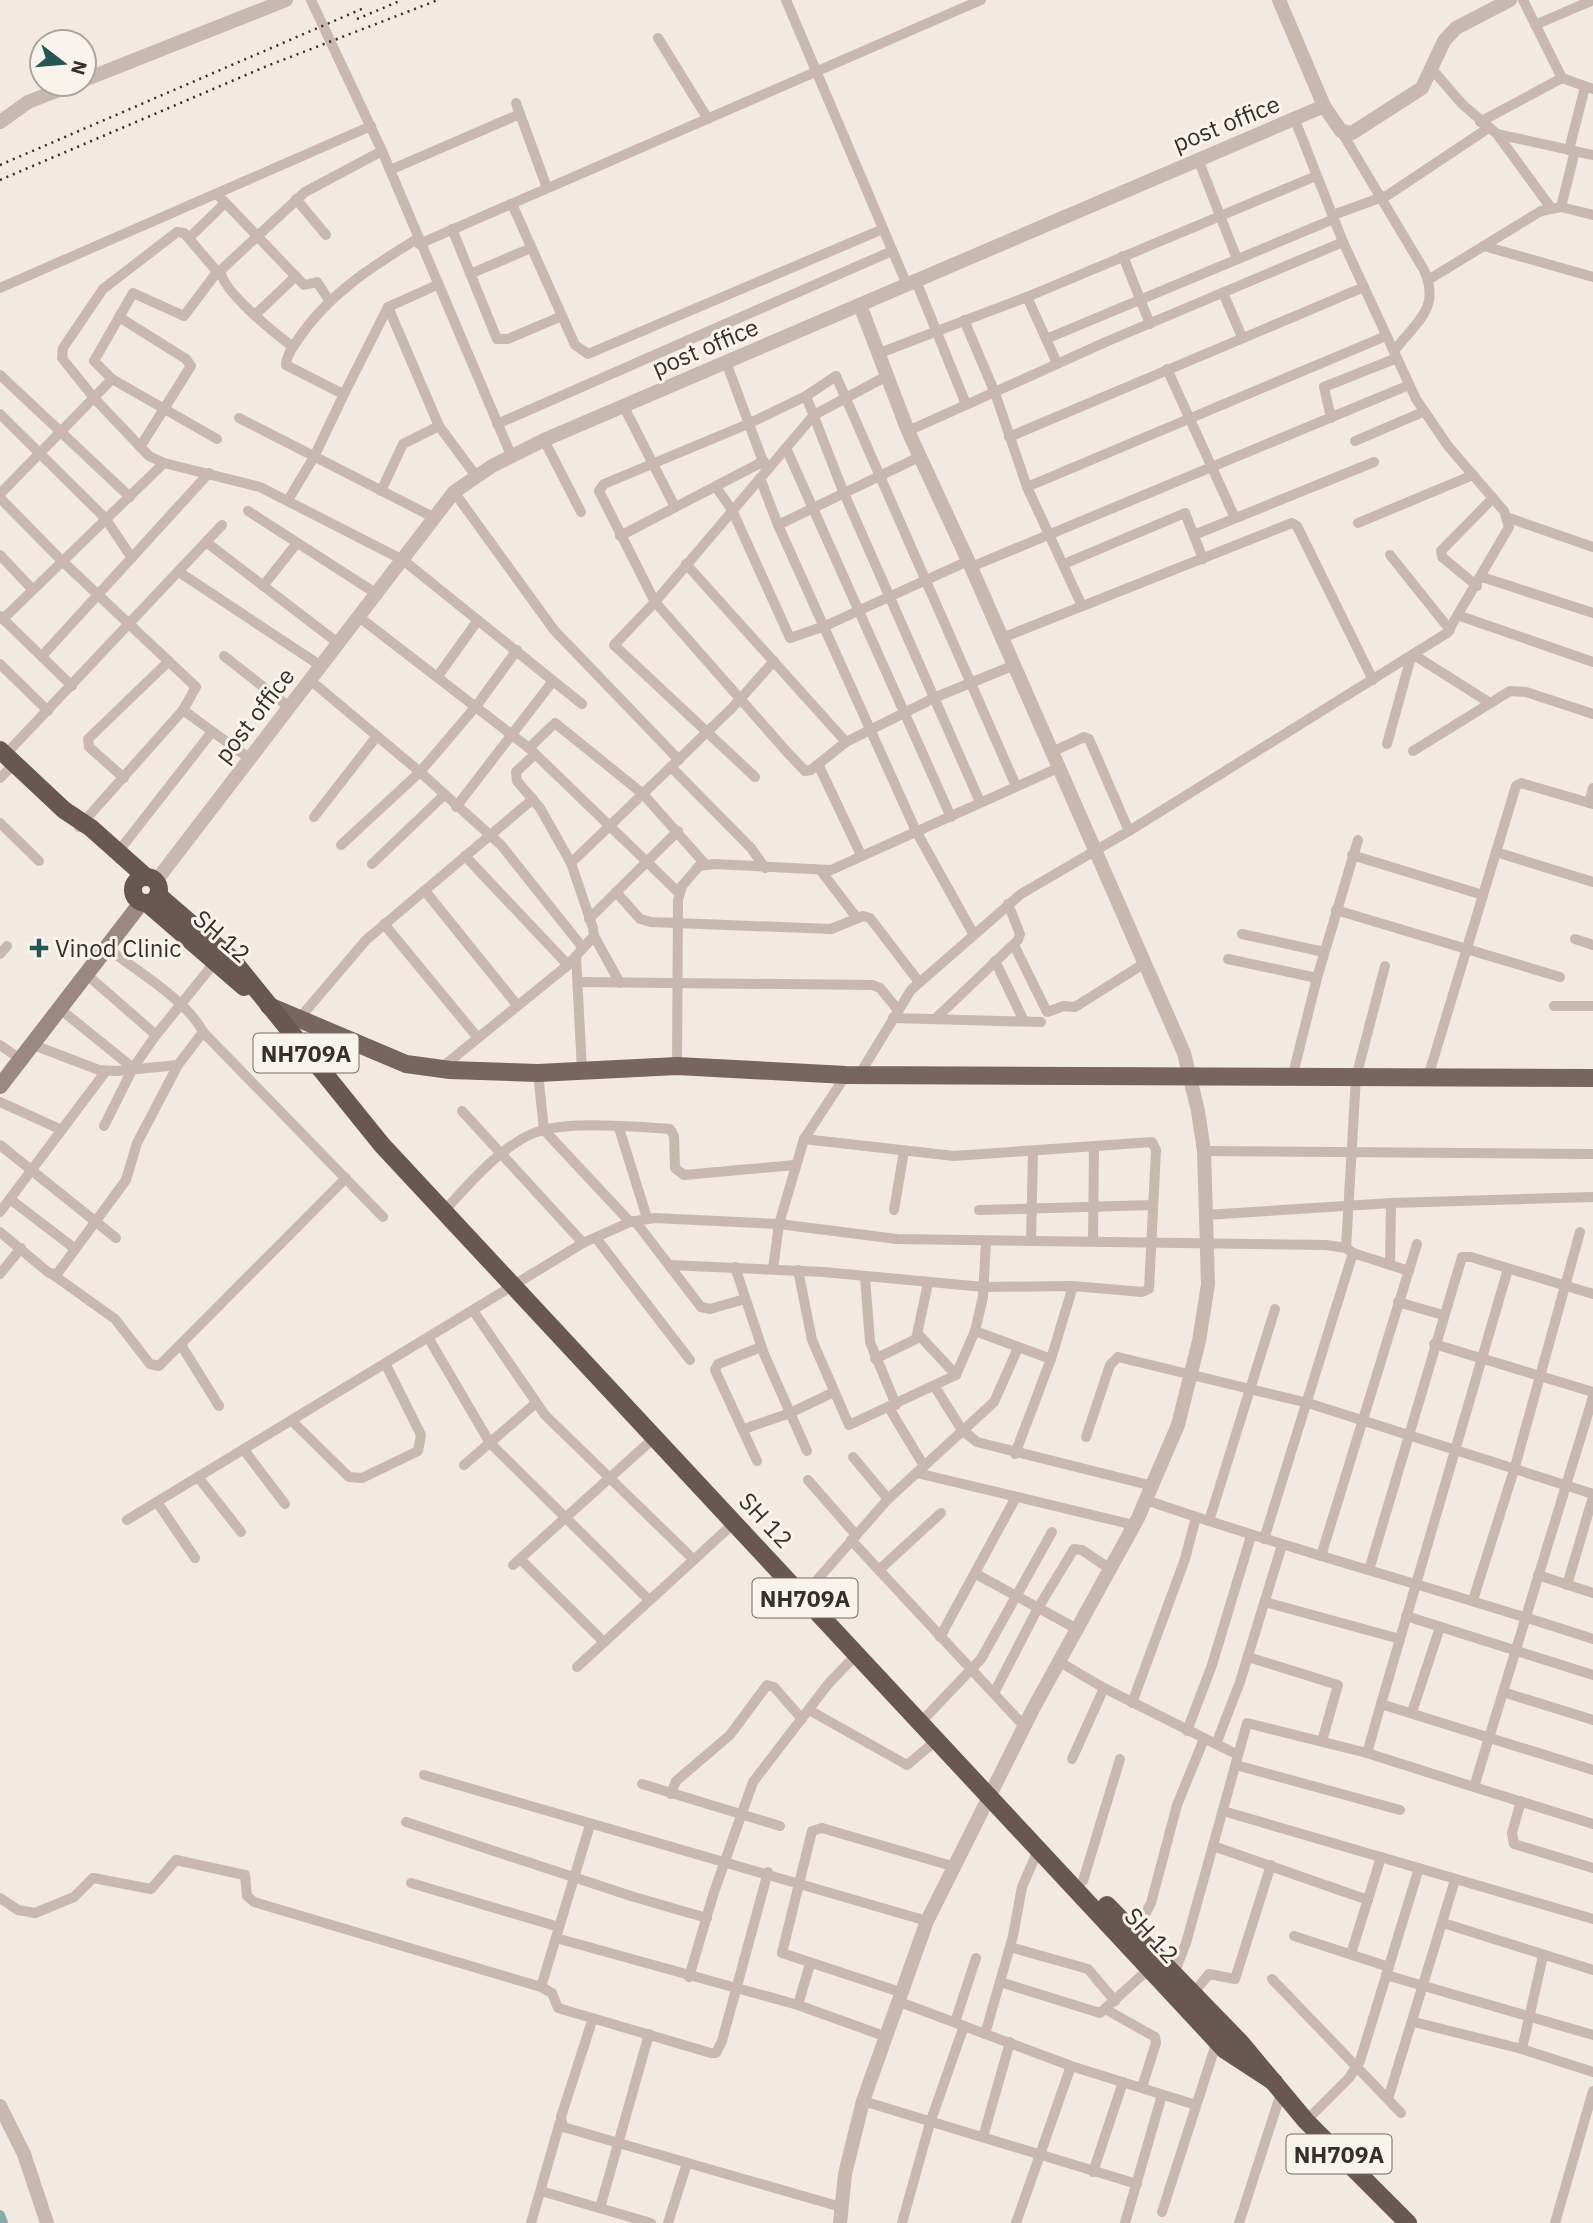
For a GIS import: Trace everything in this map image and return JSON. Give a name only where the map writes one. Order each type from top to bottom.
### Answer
[{"type":"highway","name":"SH 12","points":[[6,756],[64,810],[215,962],[265,1004]]},
{"type":"highway","name":"SH 12","points":[[80,826],[118,852],[145,891],[231,958],[265,1004],[382,1145],[448,1207],[992,1790],[1174,1974],[1306,2121],[1408,2223]]},
{"type":"highway","name":"SH 12","points":[[519,1283],[655,1437],[735,1522],[807,1592],[857,1654],[925,1718],[938,1740],[992,1790],[1039,1848],[1217,2041],[1278,2087]]},
{"type":"main road","points":[[0,1086],[60,1009],[145,891]]},
{"type":"main road","points":[[0,1070],[6,1049],[145,891]]},
{"type":"main road","points":[[265,1004],[406,1064],[440,1069],[538,1073],[677,1066],[852,1075],[1293,1074],[1356,1077],[1593,1078]]},
{"type":"street","points":[[98,74],[286,0]]},
{"type":"street","points":[[311,0],[382,151],[511,455]]},
{"type":"street","points":[[786,0],[892,251],[937,329],[967,404]]},
{"type":"street","points":[[345,392],[339,392],[287,367],[286,360],[329,300],[377,263],[418,241],[512,204],[968,3],[981,0]]},
{"type":"street","points":[[1279,0],[1324,106],[1432,290],[1429,305],[1396,355],[1324,387],[1331,418]]},
{"type":"street","points":[[1341,131],[1352,132],[1413,96],[1422,88],[1444,41],[1457,28],[1510,0]]},
{"type":"street","points":[[1428,280],[1556,207],[1589,88],[1562,78],[1523,0]]},
{"type":"street","points":[[1535,25],[1593,0]]},
{"type":"street","points":[[658,38],[708,118]]},
{"type":"street","points":[[1431,68],[1556,207],[1593,215]]},
{"type":"street","points":[[1046,339],[1380,199],[1562,78]]},
{"type":"street","points":[[0,122],[38,98]]},
{"type":"street","name":"post office","points":[[145,891],[250,759],[433,517],[454,492],[477,476],[511,455],[544,440],[1324,106]]},
{"type":"street","points":[[390,170],[518,108],[547,188]]},
{"type":"street","points":[[1295,120],[1343,243],[1423,412],[1509,518],[1593,547]]},
{"type":"street","points":[[0,288],[371,126]]},
{"type":"street","points":[[1488,129],[1593,155]]},
{"type":"street","points":[[217,439],[111,379],[94,361],[130,296],[137,292],[164,308],[187,315],[223,267],[296,199],[327,178],[382,151]]},
{"type":"street","points":[[1198,159],[1237,259]]},
{"type":"street","points":[[877,354],[1027,297],[1316,176]]},
{"type":"street","points":[[217,194],[305,286],[317,282],[329,300]]},
{"type":"street","points":[[296,199],[326,235]]},
{"type":"street","points":[[189,238],[225,203]]},
{"type":"street","points":[[512,204],[578,350],[583,353],[596,353],[883,229]]},
{"type":"street","points":[[453,229],[497,339],[508,340],[562,316]]},
{"type":"street","points":[[293,348],[256,315],[189,238],[182,232],[177,232],[107,286],[63,348],[62,358],[94,398],[140,447],[164,463],[247,482],[288,500],[403,560],[582,705]]},
{"type":"street","points":[[908,430],[1057,363],[1343,243]]},
{"type":"street","points":[[1484,246],[1593,277]]},
{"type":"street","points":[[470,274],[531,248]]},
{"type":"street","points":[[497,424],[892,251]]},
{"type":"street","points":[[1123,256],[1150,324]]},
{"type":"street","points":[[256,315],[296,276]]},
{"type":"street","points":[[288,500],[314,457],[388,307],[437,285]]},
{"type":"street","points":[[1009,437],[1364,287]]},
{"type":"street","points":[[1223,293],[1242,337]]},
{"type":"street","points":[[1027,297],[1057,363]]},
{"type":"street","points":[[840,2223],[863,2101],[898,1996],[927,1921],[952,1866],[1024,1726],[1134,1525],[1178,1425],[1205,1312],[1208,1242],[1204,1151],[1189,1074],[1177,1035],[1012,666],[970,564],[919,457],[877,354],[860,304]]},
{"type":"street","points":[[388,307],[439,426],[477,476]]},
{"type":"street","points":[[119,317],[190,362],[189,371],[140,447]]},
{"type":"street","points":[[964,320],[995,393],[1027,487],[1083,606]]},
{"type":"street","points":[[1027,487],[1386,336]]},
{"type":"street","points":[[726,362],[763,470],[778,525],[916,831],[974,935]]},
{"type":"street","points":[[1167,369],[1235,518]]},
{"type":"street","points":[[0,375],[130,497]]},
{"type":"street","points":[[1012,666],[970,682],[936,697],[845,742],[805,771],[655,602],[599,493],[600,488],[748,424],[806,396],[836,376],[844,398],[925,579],[970,682],[1016,786]]},
{"type":"street","points":[[755,777],[709,731],[614,645],[655,602],[763,470],[814,415],[886,377]]},
{"type":"street","points":[[80,826],[183,710],[196,687],[61,560],[0,496],[111,379]]},
{"type":"street","points":[[716,487],[732,510],[790,638],[825,626],[925,579],[1051,536],[1409,385]]},
{"type":"street","points":[[806,396],[843,491],[980,802]]},
{"type":"street","points":[[624,407],[675,507]]},
{"type":"street","points":[[1355,441],[1423,412]]},
{"type":"street","points":[[0,414],[105,519],[132,558]]},
{"type":"street","points":[[239,418],[433,517]]},
{"type":"street","points":[[381,491],[399,449],[439,426]]},
{"type":"street","points":[[544,440],[580,512]]},
{"type":"street","points":[[786,448],[951,817]]},
{"type":"street","points":[[778,525],[843,491],[919,457]]},
{"type":"street","points":[[1194,535],[1374,462]]},
{"type":"street","points":[[72,685],[1,617],[164,463]]},
{"type":"street","points":[[620,536],[716,487],[763,470]]},
{"type":"street","points":[[42,656],[209,473]]},
{"type":"street","points":[[1358,523],[1474,475]]},
{"type":"street","points":[[454,492],[560,637],[751,848],[765,868]]},
{"type":"street","points":[[1493,498],[1440,553],[1479,582],[1593,613]]},
{"type":"street","points":[[248,511],[377,594]]},
{"type":"street","points":[[1064,564],[1182,514],[1187,515],[1203,559]]},
{"type":"street","points":[[773,1269],[779,1224],[804,1139],[919,982],[1008,904],[1046,877],[1129,831],[1413,656],[1450,630],[1509,527],[1509,518]]},
{"type":"street","points":[[0,778],[6,756],[222,524]]},
{"type":"street","points":[[1002,638],[1285,524],[1297,526],[1373,680]]},
{"type":"street","points":[[205,542],[338,643]]},
{"type":"street","points":[[263,586],[297,543]]},
{"type":"street","points":[[0,555],[32,589]]},
{"type":"street","points":[[1390,555],[1450,630]]},
{"type":"street","points":[[686,564],[845,742]]},
{"type":"street","points":[[179,572],[321,666]]},
{"type":"street","points":[[1460,616],[1593,662]]},
{"type":"street","points":[[359,617],[477,705],[532,751],[679,893]]},
{"type":"street","points":[[438,676],[478,620]]},
{"type":"street","points":[[341,845],[420,772],[477,705],[517,650]]},
{"type":"street","points":[[223,656],[289,707]]},
{"type":"street","points":[[1413,656],[1490,703]]},
{"type":"street","points":[[1388,744],[1413,656]]},
{"type":"street","points":[[124,778],[89,747],[88,740],[169,661]]},
{"type":"street","points":[[571,863],[709,731],[774,661]]},
{"type":"street","points":[[0,664],[48,711]]},
{"type":"street","points":[[310,680],[490,835],[580,952],[578,982],[582,1070]]},
{"type":"street","points":[[456,807],[553,681]]},
{"type":"street","points":[[1413,751],[1510,691],[1521,691],[1593,714]]},
{"type":"street","points":[[183,710],[250,759]]},
{"type":"street","points":[[620,983],[594,936],[571,863],[533,799],[516,777],[519,768],[555,723],[643,794],[705,864]]},
{"type":"street","points":[[118,852],[211,733]]},
{"type":"street","points":[[314,817],[377,736]]},
{"type":"street","points":[[1052,752],[1084,737],[1088,738],[1129,831]]},
{"type":"street","points":[[818,764],[861,855]]},
{"type":"street","points":[[677,1066],[679,893],[693,872],[705,864],[821,871],[837,868],[1058,768]]},
{"type":"street","points":[[1428,1077],[1518,783],[1591,804],[1593,788]]},
{"type":"street","points":[[372,864],[443,796]]},
{"type":"street","points":[[298,1020],[343,963],[533,799]]},
{"type":"street","points":[[0,823],[39,861]]},
{"type":"street","points":[[589,919],[678,831]]},
{"type":"street","points":[[1293,1074],[1324,952],[1357,840]]},
{"type":"street","points":[[1496,852],[1593,882]]},
{"type":"street","points":[[1352,855],[1483,895]]},
{"type":"street","points":[[465,856],[568,965]]},
{"type":"street","points":[[821,871],[857,918]]},
{"type":"street","points":[[425,891],[517,1005]]},
{"type":"street","points":[[616,892],[640,919],[678,924],[831,929],[863,916],[874,920],[919,982]]},
{"type":"street","points":[[935,1019],[1014,945],[1020,934],[1008,904]]},
{"type":"street","points":[[1336,910],[1560,977]]},
{"type":"street","points":[[384,925],[478,1038]]},
{"type":"street","points":[[1242,934],[1324,952]]},
{"type":"street","points":[[440,1069],[568,965],[594,936]]},
{"type":"street","points":[[1575,939],[1593,945]]},
{"type":"street","points":[[1014,945],[1047,1013],[1064,1006],[1075,1007],[1145,962]]},
{"type":"street","points":[[106,947],[193,1015],[203,1032],[383,1217]]},
{"type":"street","points":[[1228,959],[1317,978]]},
{"type":"street","points":[[995,961],[1024,1021]]},
{"type":"street","points":[[104,1126],[134,1068],[156,1035],[215,962]]},
{"type":"street","points":[[1264,1539],[1308,1403],[1349,1251],[1356,1077],[1385,965]]},
{"type":"street","points":[[86,974],[156,1035]]},
{"type":"street","points":[[578,982],[873,985],[896,1014],[935,1019],[1041,1022]]},
{"type":"street","points":[[1554,1006],[1593,1006]]},
{"type":"street","points":[[60,1009],[134,1068]]},
{"type":"street","points":[[52,1274],[60,1271],[74,1248],[126,1180],[137,1143],[178,1065],[203,1032]]},
{"type":"street","points":[[31,1044],[106,1071],[178,1065]]},
{"type":"street","points":[[0,1212],[106,1071]]},
{"type":"street","points":[[538,1073],[544,1130],[637,1220],[701,1307],[709,1309],[746,1299]]},
{"type":"street","points":[[0,1102],[62,1130]]},
{"type":"street","points":[[462,1111],[583,1243]]},
{"type":"street","points":[[448,1207],[503,1153],[544,1130],[567,1126],[670,1129],[674,1136],[675,1168],[680,1174],[795,1165]]},
{"type":"street","points":[[619,1128],[637,1220]]},
{"type":"street","points":[[669,1265],[798,1270],[984,1287],[1073,1286],[1146,1291],[1150,1285],[1155,1145],[1146,1142],[954,1156],[804,1139]]},
{"type":"street","points":[[0,1146],[94,1224],[116,1238]]},
{"type":"street","points":[[1093,1241],[1094,1147]]},
{"type":"street","points":[[894,1210],[904,1151]]},
{"type":"street","points":[[1031,1241],[1033,1151]]},
{"type":"street","points":[[1204,1151],[1593,1154]]},
{"type":"street","points":[[0,1232],[52,1274],[115,1319],[152,1366],[159,1366],[346,1178]]},
{"type":"street","points":[[1206,1215],[1349,1209],[1391,1203],[1593,1197]]},
{"type":"street","points":[[10,1199],[74,1248]]},
{"type":"street","points":[[1390,1265],[1391,1203]]},
{"type":"street","points":[[979,1210],[1153,1205]]},
{"type":"street","points":[[127,1520],[474,1312],[583,1243],[637,1220],[779,1224],[897,1239],[1151,1240],[1349,1251],[1409,1270]]},
{"type":"street","points":[[1473,1600],[1514,1471],[1580,1232]]},
{"type":"street","points":[[596,1238],[690,1360]]},
{"type":"street","points":[[798,1270],[812,1340],[849,1425],[956,1375],[975,1331],[984,1287],[986,1241]]},
{"type":"street","points":[[1321,1556],[1417,1244]]},
{"type":"street","points":[[0,1274],[21,1248]]},
{"type":"street","points":[[1369,1570],[1412,1435],[1434,1344],[1462,1257],[1593,1294]]},
{"type":"street","points":[[734,1267],[761,1347],[807,1451]]},
{"type":"street","points":[[1367,1753],[1508,1269]]},
{"type":"street","points":[[865,1277],[868,1332],[875,1359],[920,1470]]},
{"type":"street","points":[[875,1359],[911,1342],[919,1335],[928,1283]]},
{"type":"street","points":[[1015,1454],[1051,1359],[1073,1286]]},
{"type":"street","points":[[1398,1302],[1443,1315]]},
{"type":"street","points":[[1209,1521],[1275,1309]]},
{"type":"street","points":[[474,1312],[536,1403],[693,1559]]},
{"type":"street","points":[[975,1331],[1051,1359]]},
{"type":"street","points":[[919,1335],[956,1375]]},
{"type":"street","points":[[429,1339],[490,1443],[649,1600]]},
{"type":"street","points":[[1434,1344],[1593,1395],[1474,1787]]},
{"type":"street","points":[[181,1345],[219,1406]]},
{"type":"street","points":[[757,1461],[716,1367],[761,1347]]},
{"type":"street","points":[[807,1592],[888,1499],[994,1402],[1018,1348]]},
{"type":"street","points":[[1086,1437],[1113,1359],[1122,1357],[1308,1403],[1593,1496],[1567,1585]]},
{"type":"street","points":[[292,1421],[349,1477],[362,1478],[418,1451],[421,1435],[386,1364]]},
{"type":"street","points":[[935,1387],[962,1430],[978,1442],[1015,1454],[1153,1486]]},
{"type":"street","points":[[744,1429],[790,1413],[834,1392]]},
{"type":"street","points":[[464,1465],[536,1403]]},
{"type":"street","points":[[604,1642],[517,1562],[655,1437]]},
{"type":"street","points":[[244,1450],[285,1504]]},
{"type":"street","points":[[853,1457],[888,1499]]},
{"type":"street","points":[[920,1470],[1015,1499],[1134,1525]]},
{"type":"street","points":[[198,1477],[241,1532]]},
{"type":"street","points":[[808,1479],[879,1570],[1024,1726]]},
{"type":"street","points":[[940,1637],[1015,1499]]},
{"type":"street","points":[[1146,1500],[1251,1536],[1473,1600],[1593,1639]]},
{"type":"street","points":[[157,1502],[195,1558]]},
{"type":"street","points":[[879,1570],[941,1513]]},
{"type":"street","points":[[1132,1703],[1185,1559],[1196,1517]]},
{"type":"street","points":[[577,1667],[735,1522]]},
{"type":"street","points":[[925,1718],[974,1670],[1052,1532]]},
{"type":"street","points":[[1187,1731],[1212,1665],[1251,1536]]},
{"type":"street","points":[[1216,1744],[1248,1657],[1282,1545]]},
{"type":"street","points":[[994,1693],[1038,1608],[1074,1549],[1082,1550],[1110,1569]]},
{"type":"street","points":[[976,1574],[1077,1629]]},
{"type":"street","points":[[1538,1575],[1593,1593]]},
{"type":"street","points":[[1265,1602],[1400,1639]]},
{"type":"street","points":[[1406,1616],[1515,1648],[1593,1675]]},
{"type":"street","points":[[1412,1713],[1440,1627]]},
{"type":"street","points":[[689,1977],[725,1860],[754,1782],[805,1714],[857,1654]]},
{"type":"street","points":[[1248,1657],[1338,1685],[1322,1741]]},
{"type":"street","points":[[1058,1661],[1132,1703],[1216,1744],[1237,1760],[1401,1810]]},
{"type":"street","points":[[671,1794],[676,1781],[730,1735],[767,1685],[774,1687],[805,1714],[907,1765],[938,1740]]},
{"type":"street","points":[[1072,1759],[1104,1688]]},
{"type":"street","points":[[1503,1692],[1593,1720]]},
{"type":"street","points":[[1381,1704],[1593,1770]]},
{"type":"street","points":[[1174,1974],[1186,1943],[1249,1722],[1367,1753],[1593,1824]]},
{"type":"street","points":[[1135,1934],[1151,1903],[1178,1805],[1204,1739]]},
{"type":"street","points":[[1083,1881],[1120,1759]]},
{"type":"street","points":[[424,1775],[590,1825],[800,1881],[927,1921]]},
{"type":"street","points":[[642,1784],[780,1826]]},
{"type":"street","points":[[1521,1801],[1512,1833],[1514,1844],[1593,1868]]},
{"type":"street","points":[[1223,1811],[1593,1919]]},
{"type":"street","points":[[405,1822],[574,1878],[707,1918]]},
{"type":"street","points":[[541,1987],[590,1825]]},
{"type":"street","points":[[952,1866],[818,1827],[812,1831],[782,1953],[898,1996],[960,2024],[1071,2066],[1196,2105]]},
{"type":"street","points":[[1213,1846],[1368,1899]]},
{"type":"street","points":[[985,2034],[1010,1947],[1022,1887],[1039,1848]]},
{"type":"street","points":[[1351,1954],[1381,1857]]},
{"type":"street","points":[[0,1898],[18,1910],[35,1913],[74,1897],[93,1878],[151,1889],[173,1862],[180,1861],[243,1874],[248,1899],[254,1902],[541,1987],[552,1993],[558,2008],[716,2053],[737,1989],[768,1872]]},
{"type":"street","points":[[1192,1995],[1209,1973],[1235,1979],[1270,1866]]},
{"type":"street","points":[[1306,2121],[1357,2067],[1419,1868]]},
{"type":"street","points":[[1388,2099],[1414,2022],[1455,1880]]},
{"type":"street","points":[[411,1883],[689,1977],[798,2005],[884,2036]]},
{"type":"street","points":[[1443,1923],[1593,1970]]},
{"type":"street","points":[[1294,1936],[1351,1954],[1423,1987],[1593,2035]]},
{"type":"street","points":[[1010,1947],[1088,1969],[1115,2001]]},
{"type":"street","points":[[1522,2049],[1543,1956]]},
{"type":"street","points":[[902,2223],[960,2024],[976,1958]]},
{"type":"street","points":[[798,2005],[810,1964]]},
{"type":"street","points":[[1107,2010],[1150,1968]]},
{"type":"street","points":[[1272,1979],[1402,2113]]},
{"type":"street","points":[[1000,1982],[1090,2012],[1107,2010],[1155,2037],[1142,2087]]},
{"type":"street","points":[[531,2223],[593,2018]]},
{"type":"street","points":[[1414,2022],[1522,2049],[1593,2072]]},
{"type":"street","points":[[600,2208],[649,2034]]},
{"type":"street","points":[[1162,2212],[1217,2041]]},
{"type":"street","points":[[983,2137],[1010,2042]]},
{"type":"street","points":[[1016,2223],[1071,2066]]},
{"type":"street","points":[[1093,2172],[1123,2082]]},
{"type":"street","points":[[1239,2223],[1278,2087]]},
{"type":"street","points":[[1555,2223],[1593,2091]]},
{"type":"street","points":[[1125,2223],[1162,2095]]},
{"type":"street","points":[[863,2101],[1136,2184]]},
{"type":"street","points":[[0,2106],[24,2154],[47,2223]]},
{"type":"street","points":[[561,2122],[567,2128],[618,2144],[841,2207]]},
{"type":"street","points":[[668,2223],[687,2163]]},
{"type":"street","points":[[541,2191],[651,2223]]},
{"type":"waterway","points":[[0,2215],[3,2223]]},
{"type":"railway","points":[[357,19],[402,0]]},
{"type":"railway","points":[[0,180],[267,66],[438,0]]},
{"type":"railway","points":[[0,165],[364,8]]},
{"type":"place","name":"Vinod Clinic","points":[[39,948]]}]
